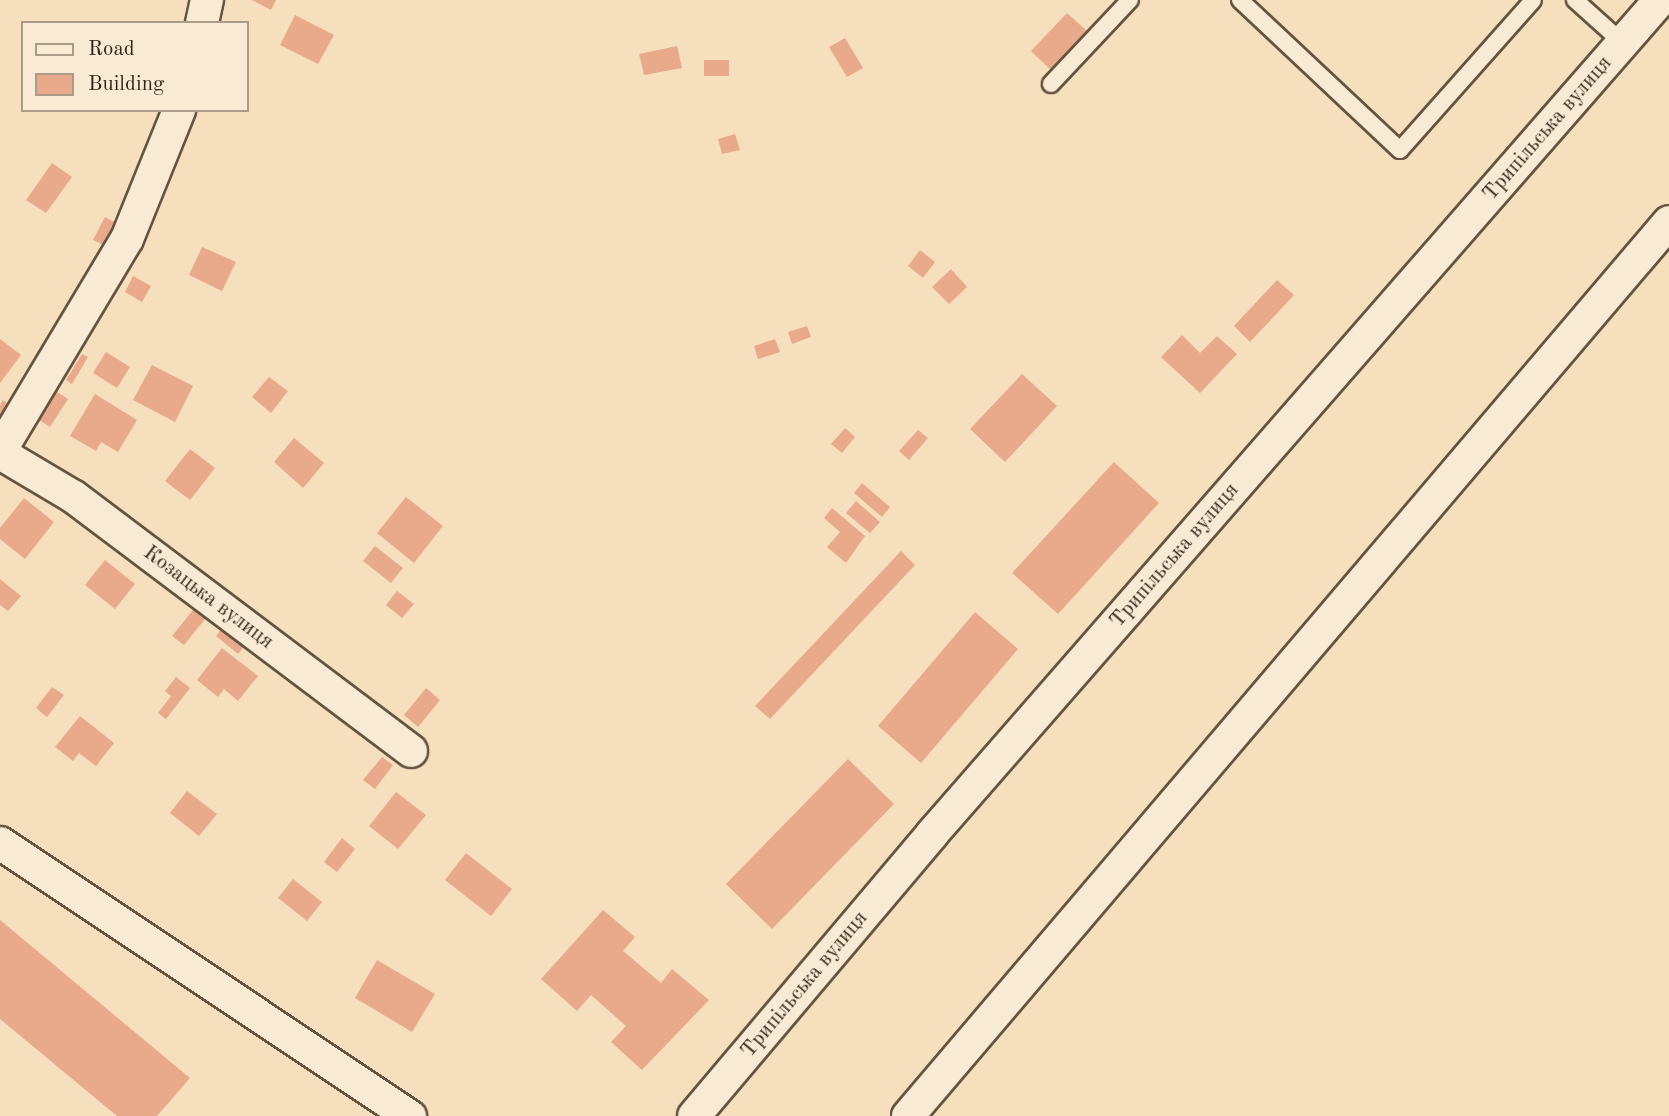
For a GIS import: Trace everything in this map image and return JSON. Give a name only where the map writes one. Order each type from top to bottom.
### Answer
[{"type":"street","points":[[202,21],[207,0]]},
{"type":"street","name":"Трипільська вулиця","points":[[694,1116],[932,834],[1660,0]]},
{"type":"street","name":"Козацька вулиця","points":[[178,112],[127,239],[0,452],[74,497],[411,751]]},
{"type":"street","points":[[908,1116],[1669,222]]},
{"type":"street","points":[[0,843],[410,1116]]},
{"type":"lane","points":[[1051,84],[1130,0]]},
{"type":"lane","points":[[1240,0],[1400,150],[1533,0]]},
{"type":"lane","points":[[1575,0],[1623,43]]},
{"type":"building","points":[[252,0],[276,0],[271,10]]},
{"type":"building","points":[[1067,13],[1089,33],[1052,71],[1031,51]]},
{"type":"building","points":[[295,15],[334,35],[318,64],[280,45]]},
{"type":"building","points":[[845,38],[863,68],[847,77],[829,47]]},
{"type":"building","points":[[677,46],[682,68],[644,75],[639,54]]},
{"type":"building","points":[[704,60],[729,60],[729,76],[704,76]]},
{"type":"building","points":[[735,134],[740,150],[722,154],[718,139]]},
{"type":"building","points":[[52,163],[72,177],[46,213],[26,200]]},
{"type":"building","points":[[105,217],[122,226],[111,248],[93,240]]},
{"type":"building","points":[[202,247],[236,262],[222,291],[189,275]]},
{"type":"building","points":[[920,250],[935,262],[923,278],[908,266]]},
{"type":"building","points":[[951,269],[967,287],[949,304],[932,287]]},
{"type":"building","points":[[133,276],[151,286],[142,302],[125,292]]},
{"type":"building","points":[[1277,280],[1294,295],[1250,342],[1234,326]]},
{"type":"building","points":[[807,326],[811,337],[792,344],[788,332]]},
{"type":"building","points":[[1182,335],[1200,353],[1217,336],[1237,354],[1200,393],[1161,357]]},
{"type":"building","points":[[0,339],[21,355],[0,383]]},
{"type":"building","points":[[775,339],[780,352],[758,359],[754,346]]},
{"type":"building","points":[[106,352],[130,367],[117,388],[93,373]]},
{"type":"building","points":[[82,354],[88,357],[72,384],[66,380]]},
{"type":"building","points":[[152,365],[193,386],[175,422],[133,400]]},
{"type":"building","points":[[1022,374],[1057,406],[1005,462],[970,429]]},
{"type":"building","points":[[269,377],[288,391],[271,413],[252,397]]},
{"type":"building","points":[[54,390],[68,399],[50,427],[36,418]]},
{"type":"building","points":[[95,394],[137,420],[118,452],[101,442],[96,451],[70,436]]},
{"type":"building","points":[[3,400],[16,410],[0,428],[0,405]]},
{"type":"building","points":[[845,428],[855,437],[842,453],[831,444]]},
{"type":"building","points":[[918,430],[928,438],[909,460],[899,451]]},
{"type":"building","points":[[294,438],[324,463],[303,488],[274,462]]},
{"type":"building","points":[[190,449],[215,468],[190,500],[165,481]]},
{"type":"building","points":[[1114,462],[1159,503],[1058,614],[1012,573]]},
{"type":"building","points":[[862,483],[890,507],[882,517],[854,493]]},
{"type":"building","points":[[406,497],[443,526],[414,563],[377,533]]},
{"type":"building","points":[[24,498],[54,522],[25,559],[0,539],[0,528]]},
{"type":"building","points":[[856,501],[880,522],[870,533],[846,513]]},
{"type":"building","points":[[832,508],[865,536],[846,563],[827,547],[840,532],[824,518]]},
{"type":"building","points":[[375,546],[403,568],[391,583],[363,561]]},
{"type":"building","points":[[901,551],[915,565],[770,719],[755,706]]},
{"type":"building","points":[[105,560],[135,584],[115,609],[85,585]]},
{"type":"building","points":[[0,579],[21,596],[8,611],[0,605]]},
{"type":"building","points":[[397,591],[414,604],[402,618],[386,605]]},
{"type":"building","points":[[193,610],[205,619],[184,645],[172,636]]},
{"type":"building","points":[[975,612],[1018,649],[921,763],[878,726]]},
{"type":"building","points":[[228,621],[250,639],[238,654],[216,636]]},
{"type":"building","points":[[222,648],[258,676],[238,701],[224,689],[218,697],[197,680]]},
{"type":"building","points":[[176,677],[190,688],[166,719],[158,713],[171,696],[165,691]]},
{"type":"building","points":[[52,687],[64,695],[47,717],[36,708]]},
{"type":"building","points":[[426,688],[440,700],[418,727],[404,715]]},
{"type":"building","points":[[80,716],[114,743],[96,766],[79,753],[73,761],[55,747]]},
{"type":"building","points":[[382,757],[393,765],[375,789],[363,780]]},
{"type":"building","points":[[848,759],[894,804],[772,929],[726,884]]},
{"type":"building","points":[[187,791],[217,814],[199,836],[170,813]]},
{"type":"building","points":[[396,792],[426,815],[398,849],[369,826]]},
{"type":"building","points":[[342,838],[355,849],[337,872],[324,862]]},
{"type":"building","points":[[466,853],[512,889],[491,916],[445,880]]},
{"type":"building","points":[[293,879],[322,902],[307,921],[278,898]]},
{"type":"building","points":[[603,910],[635,937],[623,951],[661,983],[672,969],[709,1000],[642,1070],[611,1042],[626,1026],[591,995],[577,1011],[541,979]]},
{"type":"building","points":[[0,920],[190,1078],[157,1116],[117,1116],[0,1019]]},
{"type":"building","points":[[377,960],[435,994],[412,1032],[355,998]]}]
